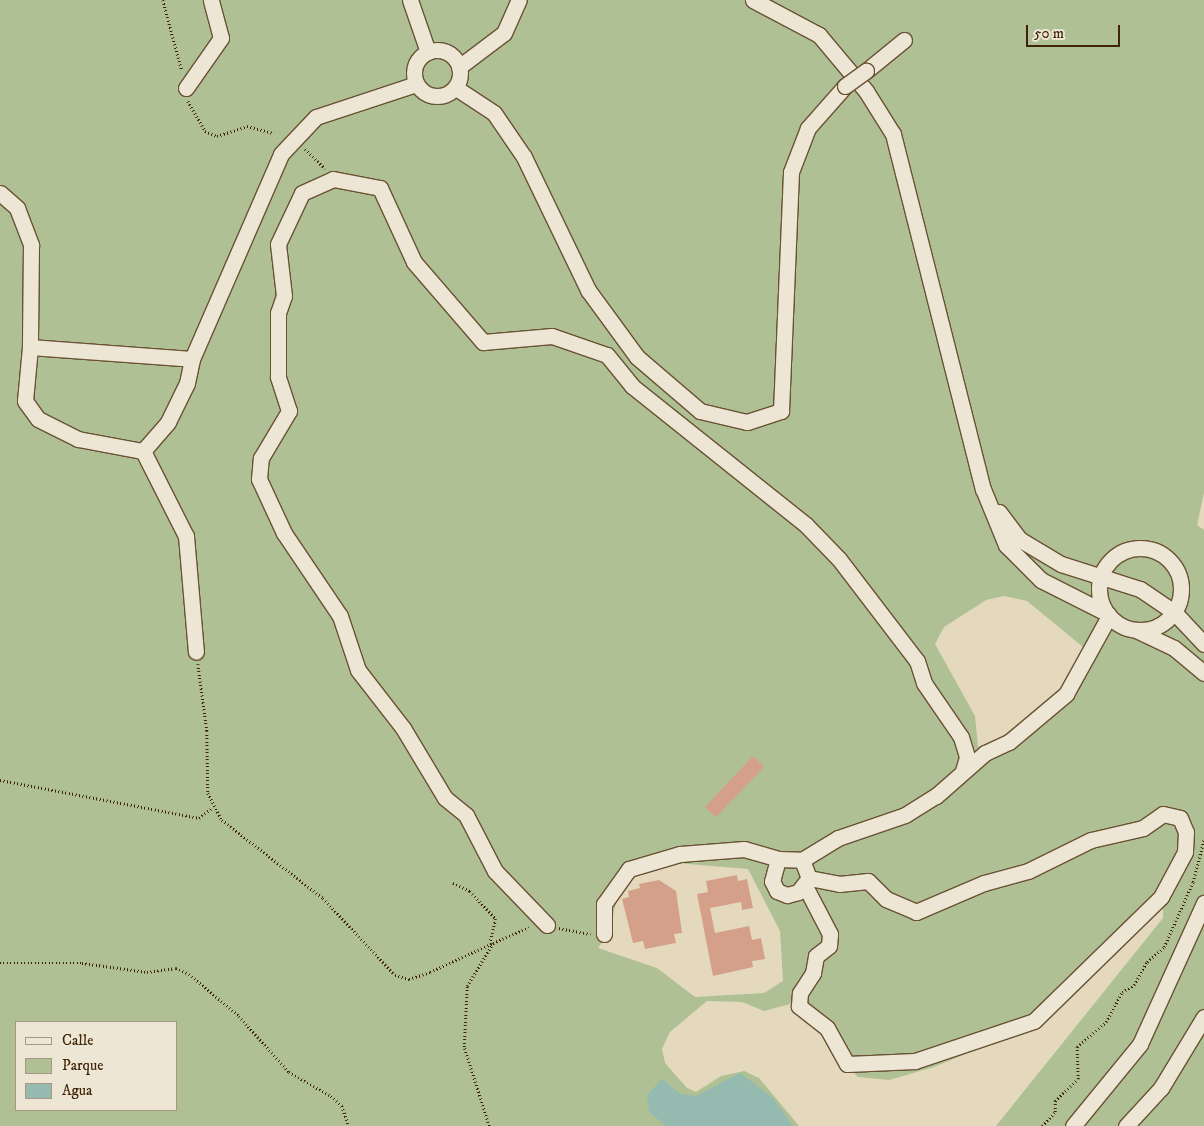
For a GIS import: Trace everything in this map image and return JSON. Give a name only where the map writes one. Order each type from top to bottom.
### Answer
[{"type":"lane","points":[[186,88],[221,38],[211,0]]},
{"type":"lane","points":[[410,0],[428,52]]},
{"type":"lane","points":[[456,88],[459,66],[504,33],[519,0]]},
{"type":"lane","points":[[753,0],[819,35],[866,91],[892,134],[983,490],[1006,545],[1041,580],[1135,630],[1174,648],[1204,673]]},
{"type":"lane","points":[[456,88],[494,113],[519,149],[588,290],[637,357],[700,411],[748,422],[781,411],[791,172],[808,128],[845,86],[904,40]]},
{"type":"lane","points":[[416,84],[416,62],[428,52],[443,51],[459,66]]},
{"type":"lane","points":[[416,84],[435,97],[456,88]]},
{"type":"lane","points":[[143,451],[168,422],[187,383],[192,358],[281,154],[316,117],[416,84]]},
{"type":"lane","points":[[547,925],[495,871],[466,815],[445,798],[403,728],[358,670],[340,616],[284,533],[259,479],[261,458],[289,411],[278,376],[278,313],[284,296],[278,244],[302,193],[333,179],[380,188],[414,262],[441,299],[483,342],[552,336],[607,356],[632,386],[806,524],[840,559],[917,661],[924,683],[961,737],[967,758],[963,771]]},
{"type":"lane","points":[[0,193],[17,208],[31,246],[30,347],[25,401],[38,419],[78,438],[143,451]]},
{"type":"lane","points":[[30,347],[192,358]]},
{"type":"lane","points":[[143,451],[186,536],[196,652]]},
{"type":"lane","points":[[983,490],[1019,539],[1061,564],[1102,574],[1140,589],[1174,612],[1204,644]]},
{"type":"lane","points":[[1109,615],[1099,590],[1102,574],[1120,553],[1135,548],[1160,553],[1177,571],[1181,585],[1174,612],[1163,623],[1135,630]]},
{"type":"lane","points":[[604,934],[604,904],[629,869],[680,854],[744,849],[778,859],[802,860],[838,838],[918,808],[985,753],[1009,742],[1066,694],[1109,615]]},
{"type":"lane","points":[[778,859],[772,881],[777,891],[787,895],[807,882],[839,884],[868,881],[886,899],[921,911],[984,884],[1028,871],[1091,840],[1143,828],[1163,814],[1180,818],[1186,832],[1185,852],[1161,897],[1034,1021],[915,1061],[847,1064],[827,1028],[799,1006],[800,993],[813,973],[816,956],[829,946],[830,934],[807,882],[802,860]]},
{"type":"lane","points":[[1073,1126],[1140,1044],[1204,903]]},
{"type":"lane","points":[[1126,1126],[1161,1088],[1204,1017]]},
{"type":"path","points":[[305,149],[333,179]]},
{"type":"path","points":[[196,652],[212,808],[323,898],[395,975],[410,979],[430,972],[530,926],[547,925],[579,934],[604,934]]},
{"type":"path","points":[[0,780],[199,818],[212,808]]},
{"type":"path","points":[[1042,1126],[1055,1112],[1055,1101],[1078,1079],[1077,1046],[1106,1022],[1122,992],[1134,985],[1147,962],[1164,948],[1167,934],[1179,920],[1204,839]]},
{"type":"path","points":[[453,883],[470,891],[496,919],[491,943],[467,986],[464,1048],[489,1126]]},
{"type":"path","points":[[0,963],[183,971],[239,1016],[289,1072],[331,1096],[342,1106],[349,1126]]},
{"type":"green space","points":[[0,0],[1204,0],[1204,493],[1197,525],[1204,530],[1204,1126],[996,1126],[1163,918],[1163,902],[1041,1023],[934,1067],[889,1080],[858,1077],[839,1059],[820,1024],[794,1003],[764,1011],[742,1002],[707,1001],[670,1032],[662,1049],[665,1063],[687,1088],[696,1092],[721,1076],[744,1071],[759,1078],[799,1126],[0,1126]],"holes":[[[1004,596],[1027,601],[1083,647],[1076,675],[1003,736],[978,747],[975,716],[935,644],[944,627],[986,600]],[[676,863],[748,869],[780,931],[783,981],[764,993],[695,997],[657,968],[598,948],[609,932],[619,891],[630,877]]]},
{"type":"water","points":[[740,1073],[773,1098],[793,1126],[666,1126],[649,1112],[647,1095],[662,1079],[681,1094],[696,1096]]},
{"type":"building","points":[[753,756],[764,767],[716,817],[705,807]]},
{"type":"building","points":[[737,875],[738,881],[747,879],[753,908],[742,910],[741,902],[710,908],[715,933],[749,926],[752,940],[761,938],[765,959],[752,961],[753,967],[713,976],[697,894],[708,892],[706,881]]},
{"type":"building","points":[[659,880],[676,891],[682,933],[674,934],[676,943],[645,949],[643,941],[633,943],[622,899],[629,897],[628,891],[640,888],[639,884]]}]
